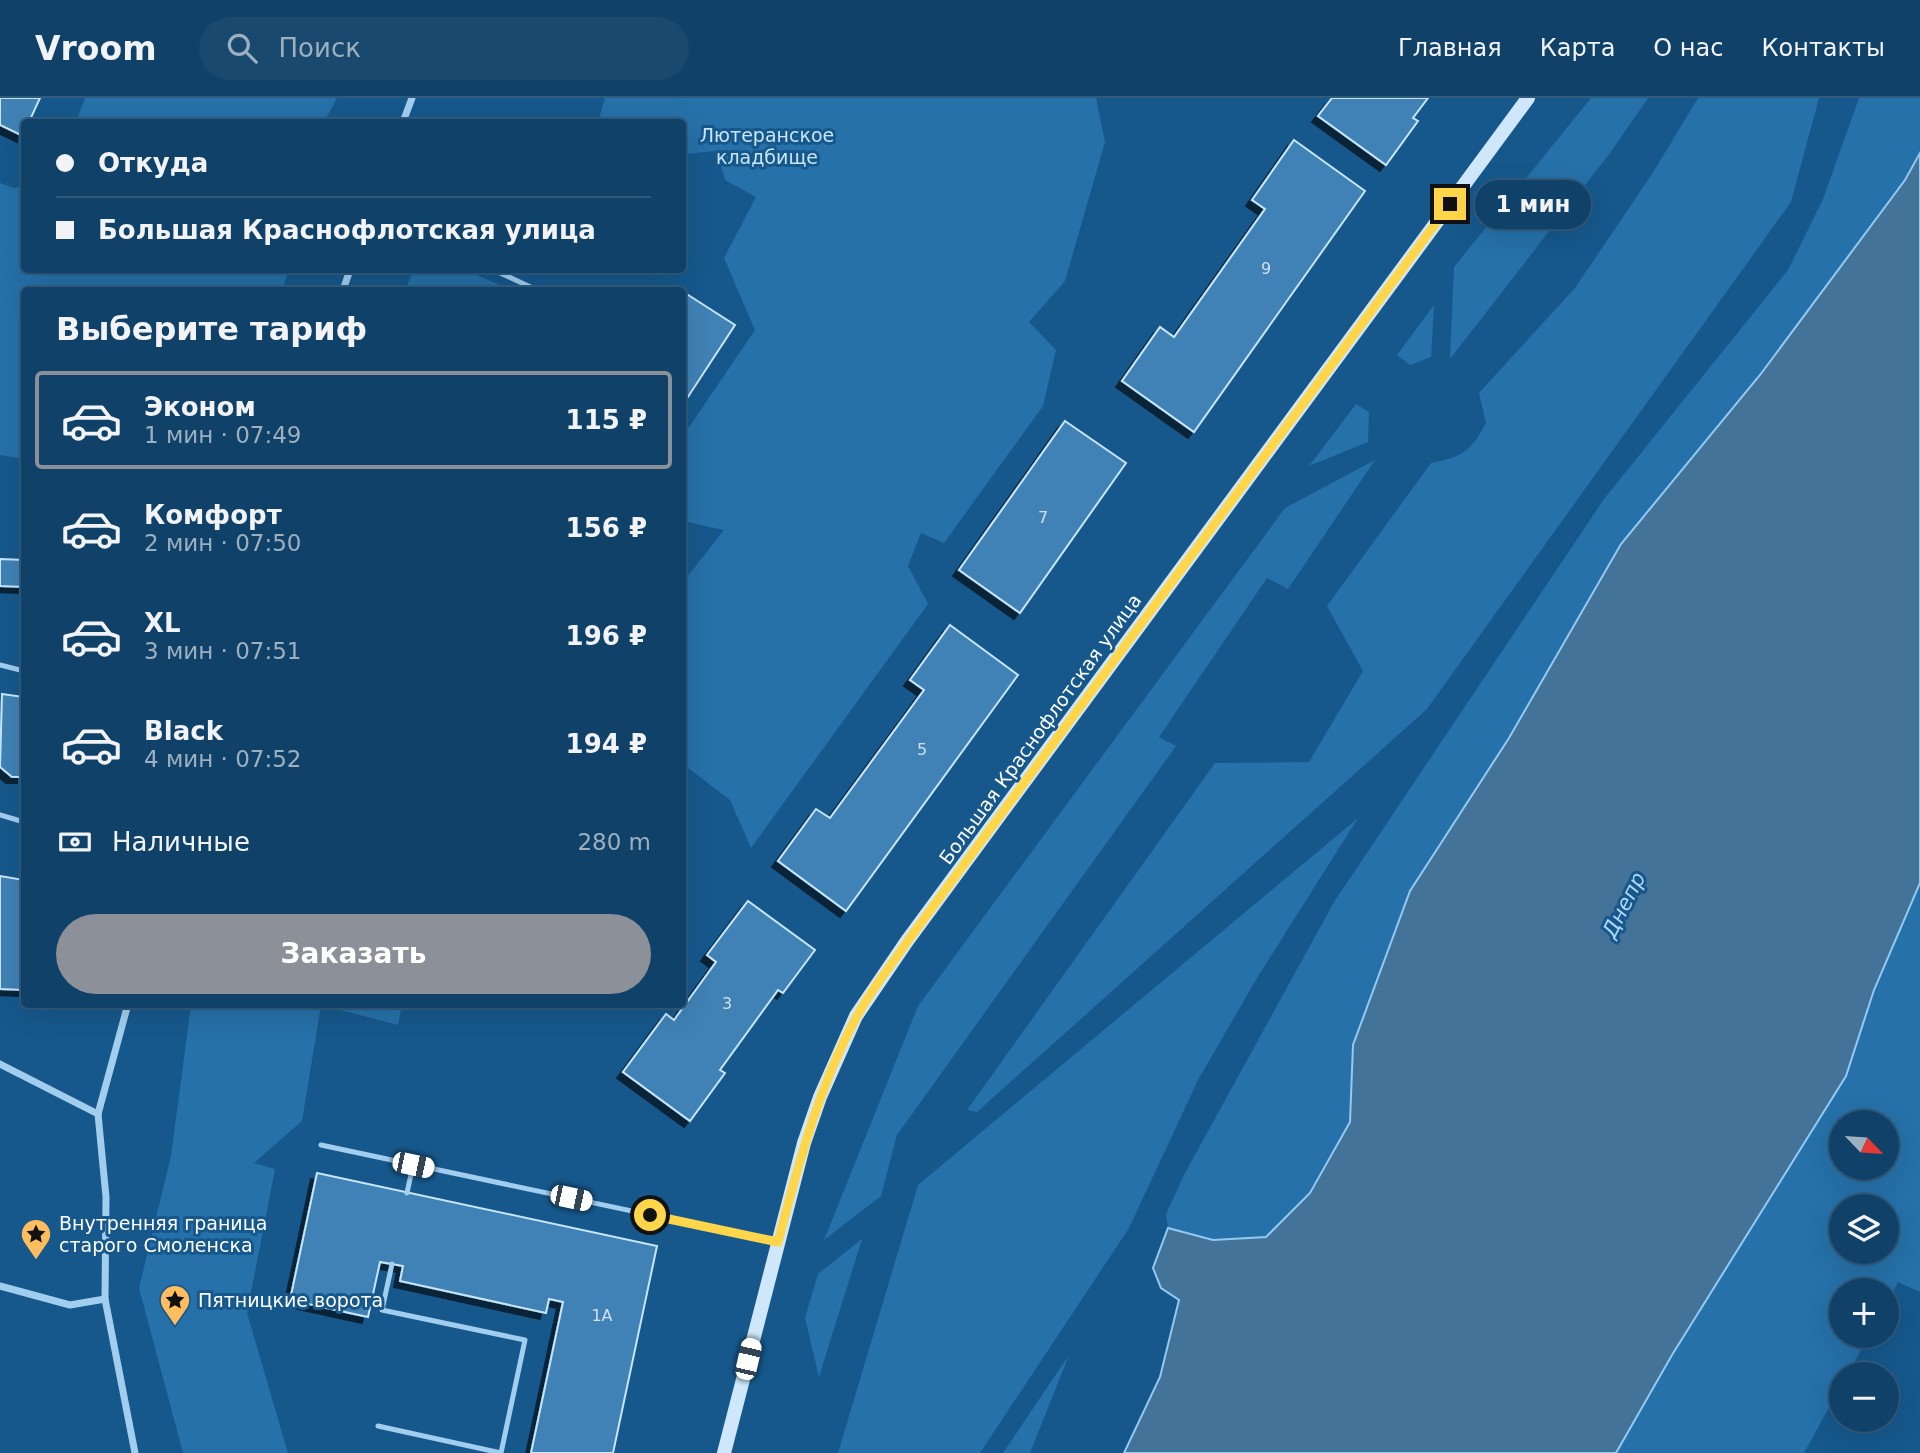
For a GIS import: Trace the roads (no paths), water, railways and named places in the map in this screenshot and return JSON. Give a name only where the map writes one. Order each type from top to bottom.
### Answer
[{"type":"main road","name":"Большая Краснофлотская улица","points":[[723,1453],[804,1143],[820,1097],[856,1016],[907,942],[1528,98]]},
{"type":"street","points":[[404,119],[412,98]]},
{"type":"street","points":[[127,1008],[98,1114],[106,1197],[105,1299],[135,1453]]},
{"type":"street","points":[[0,1064],[98,1114]]},
{"type":"street","points":[[0,1286],[70,1305],[105,1299]]},
{"type":"lane","points":[[500,273],[531,287]]},
{"type":"lane","points":[[0,665],[21,670]]},
{"type":"lane","points":[[0,815],[21,820]]},
{"type":"lane","points":[[321,1145],[778,1242]]},
{"type":"lane","points":[[407,1193],[413,1165]]},
{"type":"lane","points":[[378,1426],[501,1453],[526,1340],[382,1310],[392,1264]]},
{"type":"water","name":"Днепр","points":[[1920,153],[1920,883],[1874,990],[1846,1076],[1672,1355],[1616,1453],[1124,1453],[1160,1377],[1179,1300],[1161,1288],[1153,1268],[1168,1228],[1213,1240],[1266,1237],[1310,1193],[1350,1122],[1353,1045],[1410,891],[1509,738],[1621,544],[1760,375],[1905,180]]},
{"type":"place","name":"Внутренняя граница старого Смоленска","points":[[36,1261]]},
{"type":"place","name":"Пятницкие ворота","points":[[175,1327]]},
{"type":"park label","name":"Лютеранское кладбище","points":[[767,146]]}]
